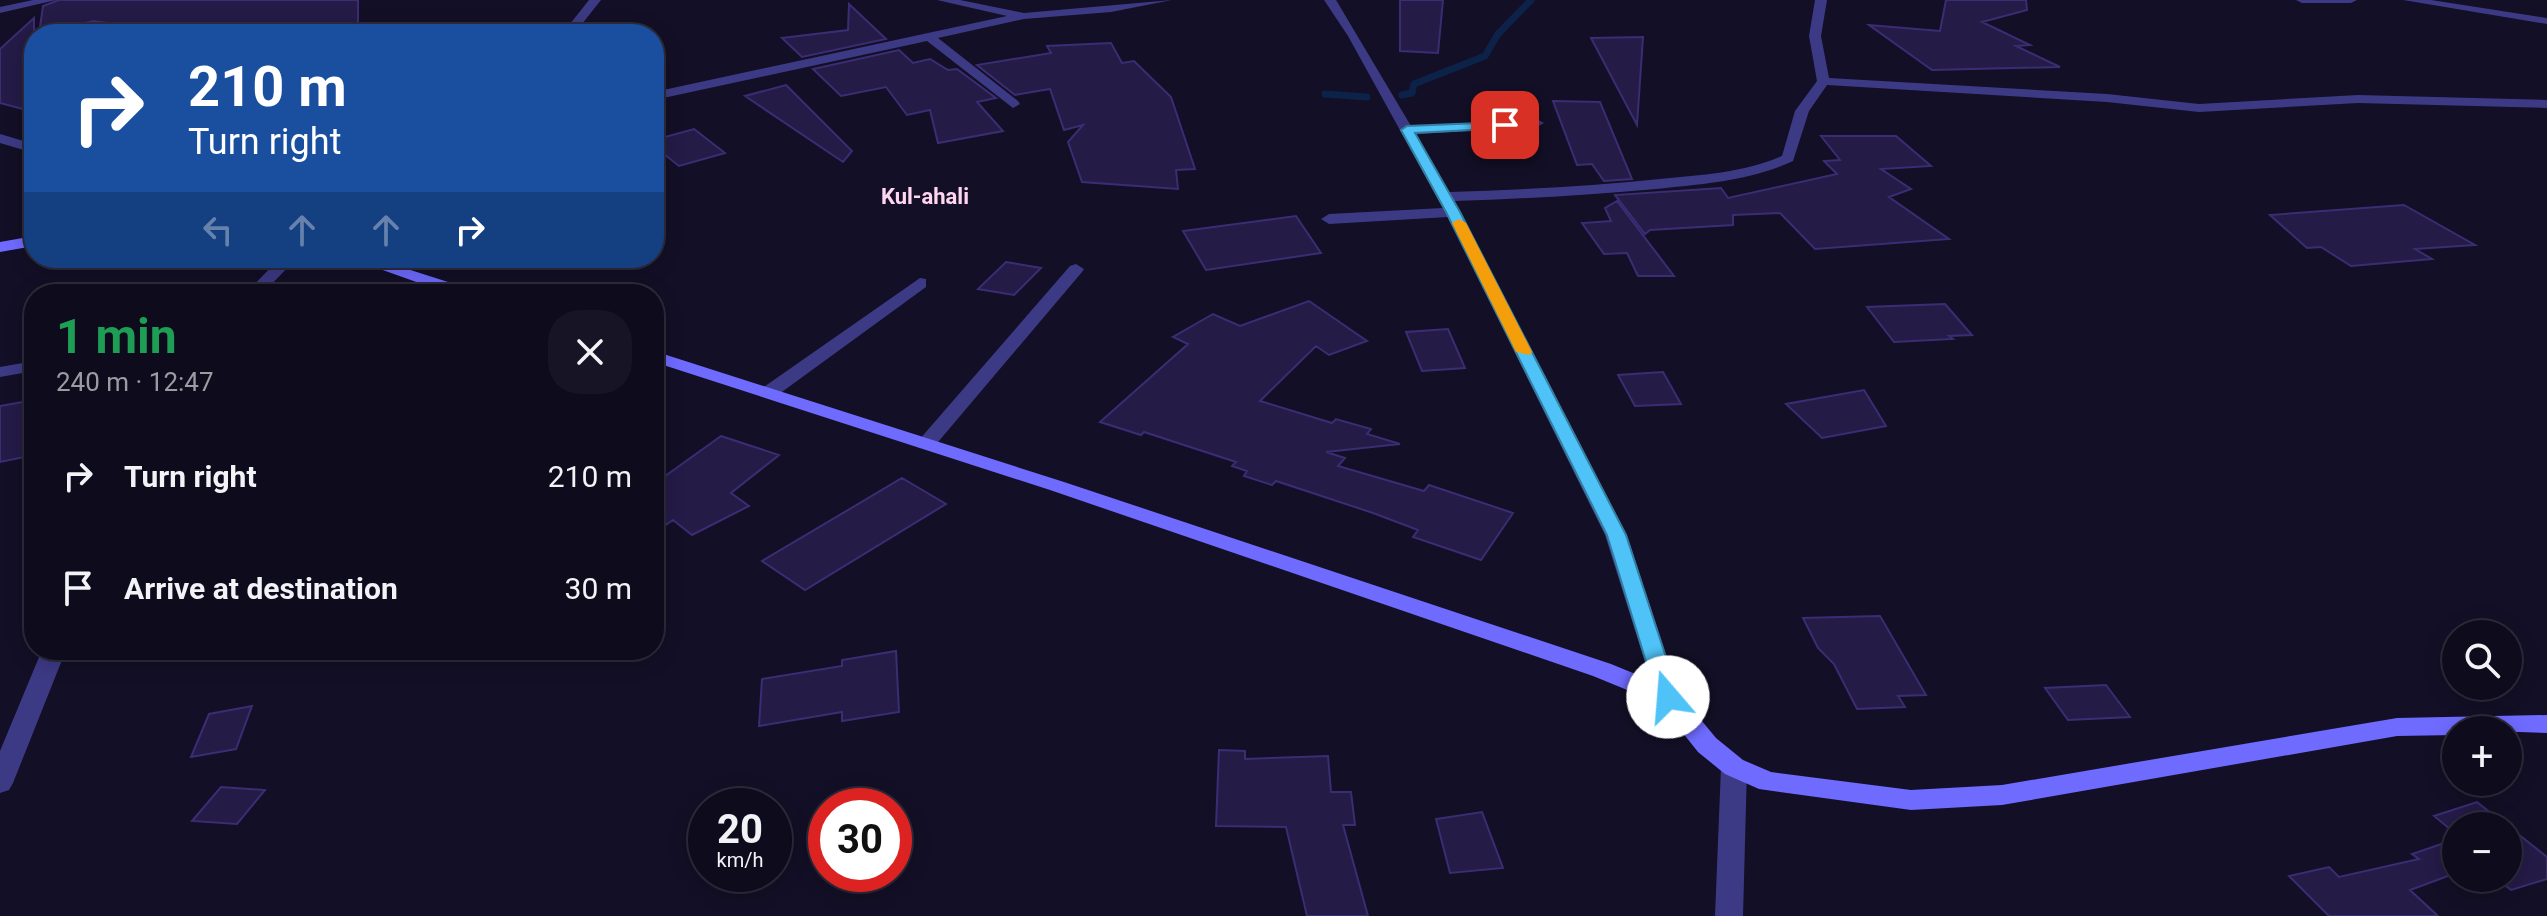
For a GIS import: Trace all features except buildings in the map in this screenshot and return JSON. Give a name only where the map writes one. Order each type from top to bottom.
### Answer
[{"type":"street","points":[[0,10],[50,0]]},
{"type":"street","points":[[576,24],[595,0]]},
{"type":"street","points":[[943,0],[1024,16]]},
{"type":"street","points":[[664,94],[1024,16],[1111,9],[1166,0]]},
{"type":"street","points":[[1330,0],[1354,36],[1449,205],[1616,535],[1668,697],[1707,745],[1734,767],[1768,782],[1807,789],[1911,800],[1942,799],[2016,793],[2397,727],[2547,724]]},
{"type":"street","points":[[1329,219],[1691,181],[1772,166],[1788,158],[1802,111],[1823,81],[1815,36],[1821,0]]},
{"type":"street","points":[[2302,0],[2351,0]]},
{"type":"street","points":[[2409,0],[2547,21]]},
{"type":"street","points":[[927,35],[1013,104]]},
{"type":"street","points":[[1823,81],[2107,98],[2199,108],[2358,99],[2547,104]]},
{"type":"street","points":[[1407,130],[1537,123]]},
{"type":"street","points":[[0,138],[24,146]]},
{"type":"street","points":[[0,247],[24,243]]},
{"type":"street","points":[[263,284],[279,268]]},
{"type":"street","points":[[388,268],[436,284]]},
{"type":"street","points":[[926,444],[1076,269]]},
{"type":"street","points":[[768,393],[920,283]]},
{"type":"street","points":[[664,359],[1602,670],[1668,697]]},
{"type":"street","points":[[0,372],[24,368]]},
{"type":"street","points":[[0,783],[50,660]]},
{"type":"street","points":[[1729,916],[1734,767]]},
{"type":"waterway","points":[[1402,95],[1412,93],[1414,84],[1485,56],[1498,34],[1531,0]]},
{"type":"waterway","points":[[1325,94],[1367,97]]},
{"type":"slow traffic","points":[[1459,223],[1524,352]]},
{"type":"district","name":"Kul-ahali","points":[[925,196]]},
{"type":"route","points":[[1505,125],[1407,130],[1453,212],[1616,535],[1668,697]]}]
